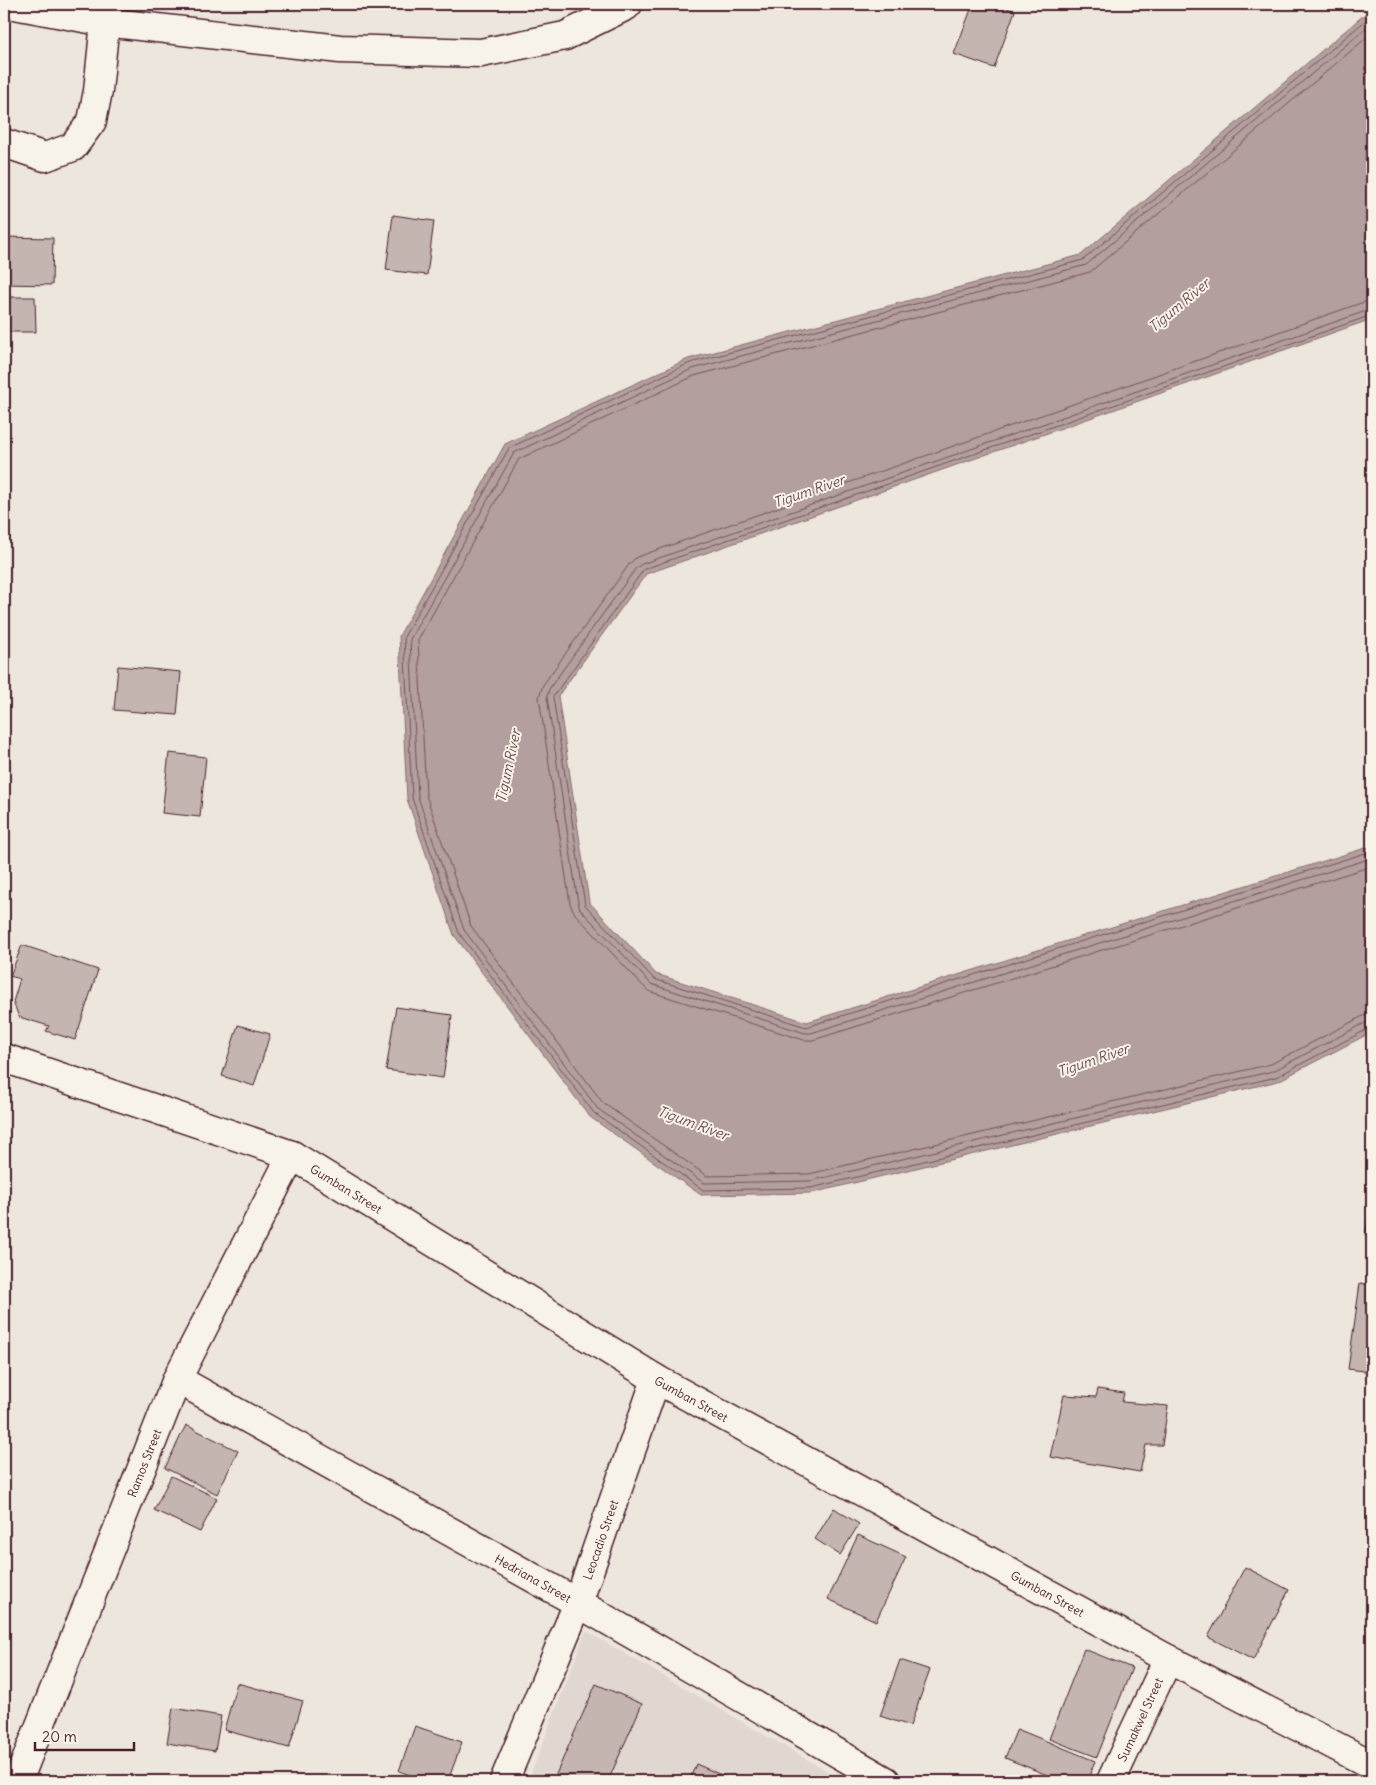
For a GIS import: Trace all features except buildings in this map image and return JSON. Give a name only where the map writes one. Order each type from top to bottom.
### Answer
[{"type":"street","points":[[9,4],[105,22],[340,49],[481,53],[565,36],[628,4]]},
{"type":"street","points":[[4,143],[45,157],[73,147],[92,121],[98,91],[105,22]]},
{"type":"street","name":"Gumban Street","points":[[4,1058],[292,1155],[656,1379],[1168,1658],[1372,1765]]},
{"type":"street","name":"Ramos Street","points":[[18,1781],[177,1379],[292,1155]]},
{"type":"street","name":"Hedriana Street","points":[[177,1379],[578,1603],[886,1781]]},
{"type":"street","name":"Leocadio Street","points":[[504,1781],[578,1603],[656,1379]]},
{"type":"street","name":"Sumakwel Street","points":[[1111,1781],[1168,1658]]},
{"type":"shaded area","points":[[586,1631],[844,1781],[528,1781]]},
{"type":"water","name":"Tigum River","points":[[1372,8],[1372,319],[646,574],[558,696],[589,902],[656,974],[807,1022],[1372,846],[1372,1032],[1278,1081],[812,1193],[701,1195],[590,1117],[454,935],[407,799],[399,636],[505,444],[688,359],[1081,255]]}]
